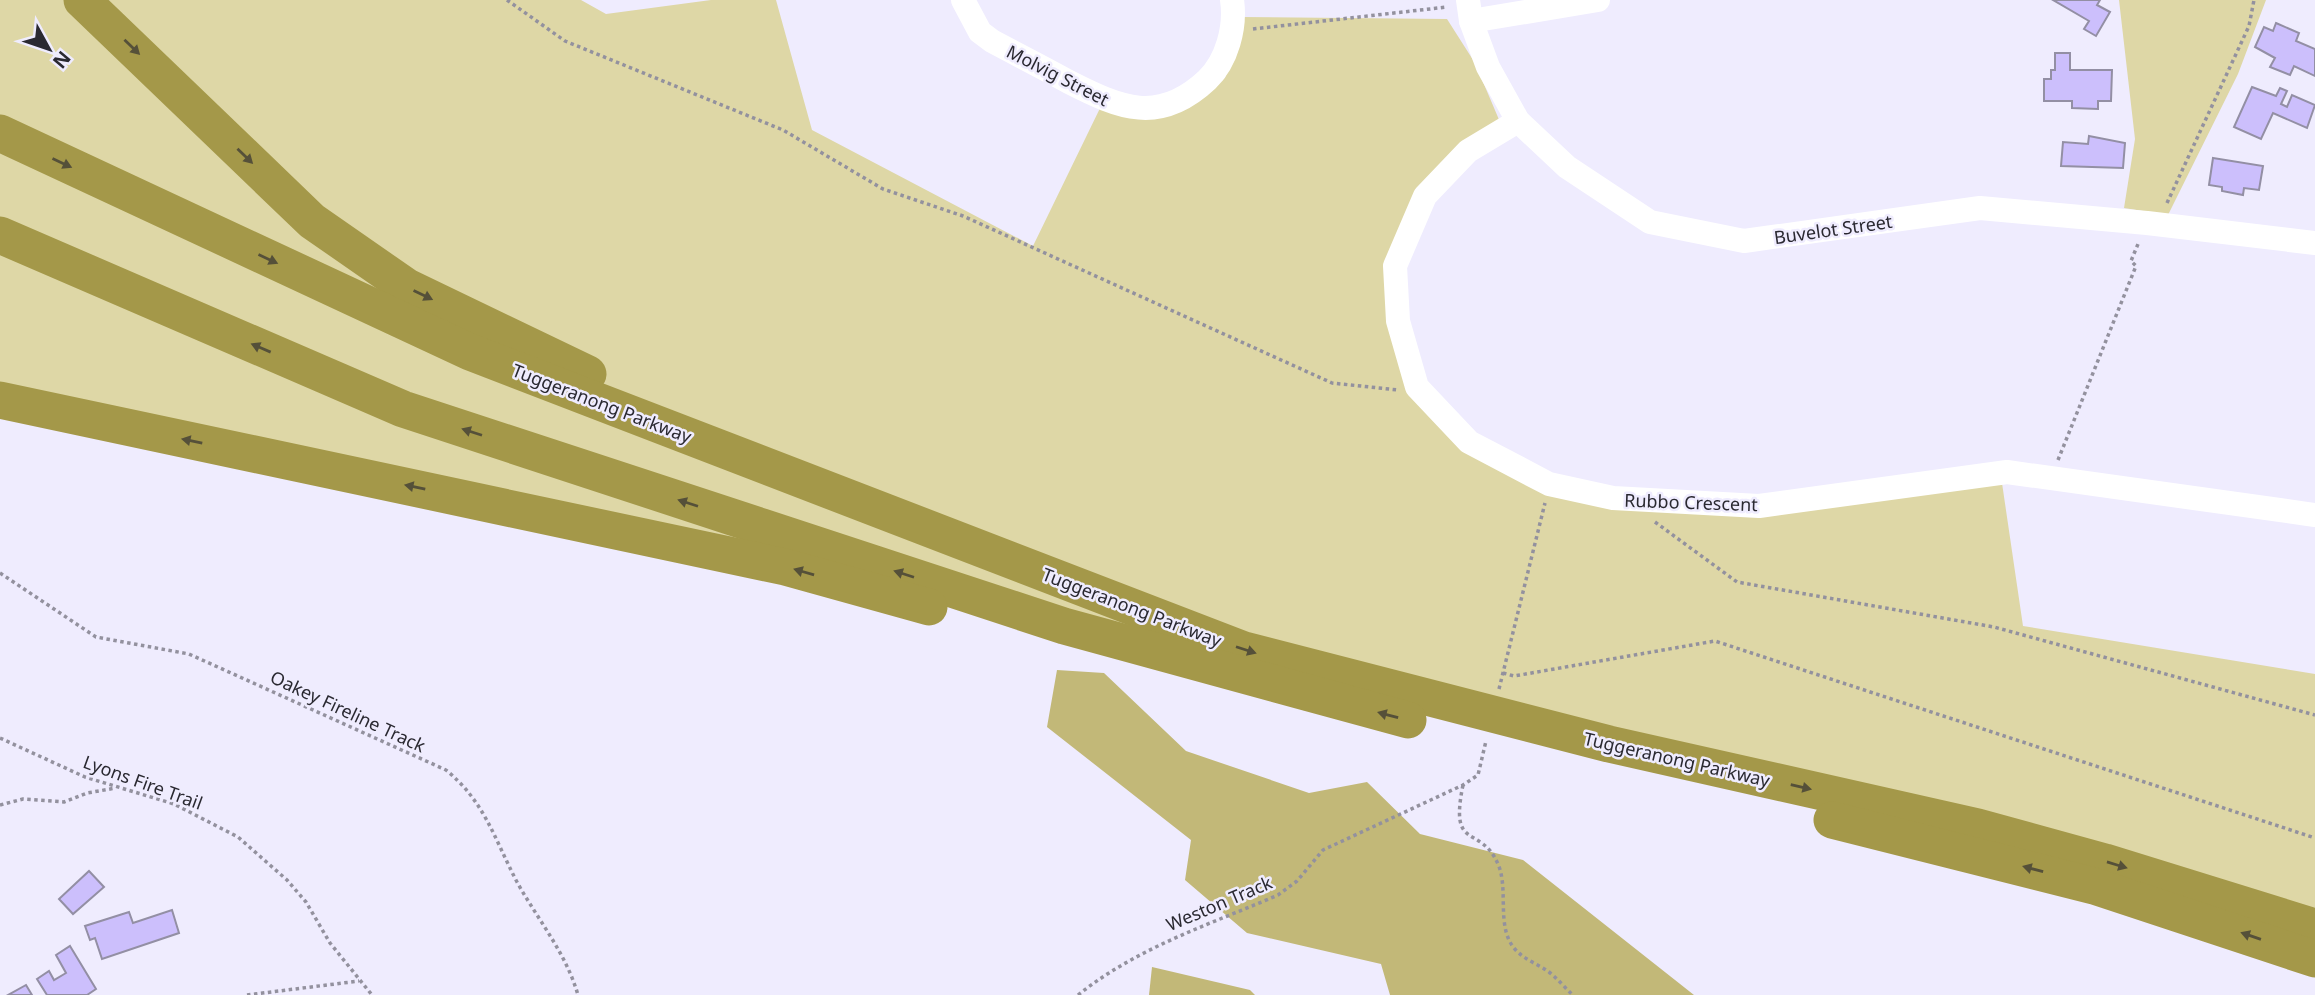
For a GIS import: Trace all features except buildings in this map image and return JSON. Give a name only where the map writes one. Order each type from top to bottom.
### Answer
[{"type":"highway","points":[[82,0],[312,221],[407,287],[584,373],[1022,564]]},
{"type":"highway","name":"Tuggeranong Parkway","points":[[0,133],[470,352],[1244,650],[1496,726],[2134,898],[2315,958]]},
{"type":"highway","name":"Tuggeranong Parkway","points":[[0,235],[403,409],[1064,626],[1227,673],[1496,726],[1978,827],[2105,862],[2315,927]]},
{"type":"highway","points":[[0,400],[785,567],[1059,643],[1227,673]]},
{"type":"street","name":"Molvig Street","points":[[963,0],[981,32],[992,41],[1124,107],[1167,105],[1198,89],[1220,63],[1227,50],[1232,0]]},
{"type":"street","points":[[1465,9],[1598,0]]},
{"type":"street","name":"Buvelot Street","points":[[1465,9],[1488,67],[1518,121],[1567,167],[1650,222],[1744,241],[1980,208],[2149,231],[2315,243]]},
{"type":"street","name":"Rubbo Crescent","points":[[1518,121],[1468,151],[1425,196],[1395,266],[1398,321],[1418,387],[1469,442],[1549,484],[1630,499],[1759,506],[2007,472],[2315,514]]},
{"type":"path","points":[[507,0],[565,41],[783,130],[883,189],[964,216],[1332,383],[1423,392]]},
{"type":"path","points":[[2051,478],[2136,266],[2131,261],[2149,231],[2249,26],[2254,0]]},
{"type":"path","points":[[1230,32],[1465,9]]},
{"type":"path","points":[[1496,726],[1503,673],[1549,484]]},
{"type":"path","points":[[1630,499],[1660,526],[1737,582],[1994,626],[2315,715]]},
{"type":"path","name":"Oakey Fireline Track","points":[[0,573],[96,637],[189,654],[446,770],[468,788],[486,815],[517,882],[571,971],[578,995]]},
{"type":"path","points":[[1503,673],[1514,676],[1715,641],[2315,838]]},
{"type":"path","name":"Weston Track","points":[[1078,995],[1103,975],[1147,948],[1278,895],[1297,881],[1323,850],[1463,785],[1478,775],[1496,726]]},
{"type":"path","name":"Lyons Fire Trail","points":[[0,738],[85,778],[174,804],[211,822],[248,846],[287,880],[306,902],[330,943],[372,995]]},
{"type":"path","points":[[1463,785],[1457,811],[1459,824],[1466,834],[1494,855],[1500,867],[1507,931],[1514,948],[1537,967],[1548,971],[1573,995]]},
{"type":"path","points":[[0,805],[23,799],[64,802],[87,793],[118,787]]},
{"type":"path","points":[[247,995],[359,981]]},
{"type":"shaded area","points":[[0,0],[581,0],[606,14],[711,0],[776,0],[812,130],[1033,246],[1104,100],[1176,103],[1225,78],[1240,17],[1447,19],[1475,63],[1500,122],[1421,194],[1392,323],[1466,445],[1614,508],[2002,483],[2023,626],[2315,674],[2315,926],[2154,865],[968,609],[0,395]]},
{"type":"shaded area","points":[[2119,0],[2266,0],[2238,74],[2168,215],[2124,208],[2135,139]]},
{"type":"shaded area","points":[[1057,670],[1104,673],[1186,751],[1309,793],[1367,782],[1420,834],[1523,860],[1694,995],[1390,995],[1381,964],[1247,933],[1185,880],[1191,840],[1047,727]]},
{"type":"shaded area","points":[[1152,967],[1250,990],[1255,995],[1149,995]]}]
